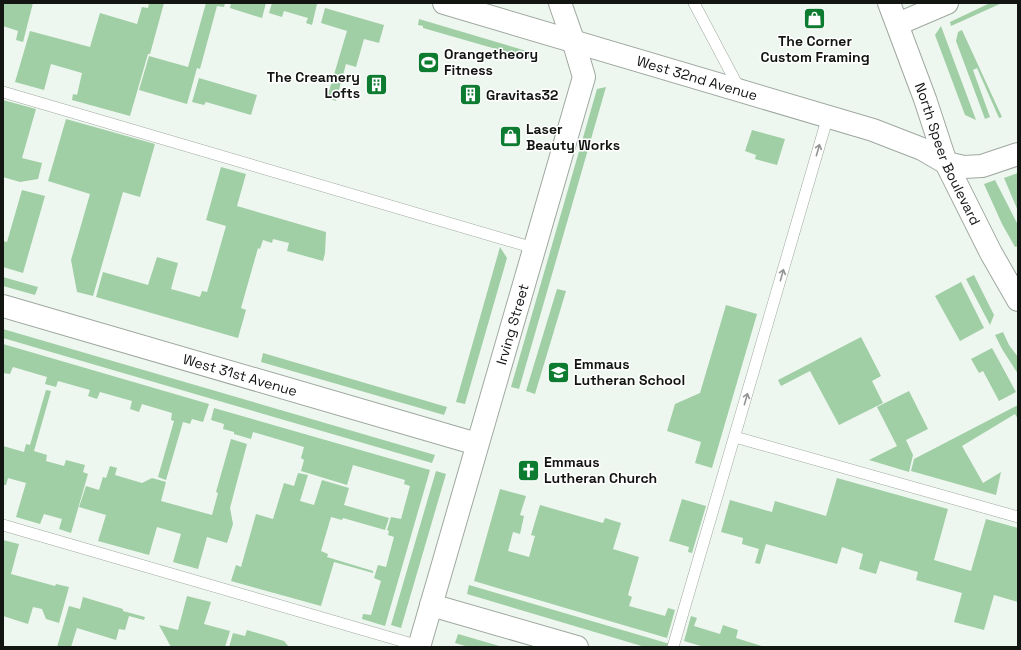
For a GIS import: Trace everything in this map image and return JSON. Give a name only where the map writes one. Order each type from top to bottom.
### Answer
[{"type":"street","name":"West 32nd Avenue","points":[[444,3],[828,116],[890,136],[922,149],[946,163]]},
{"type":"street","name":"Irving Street","points":[[419,646],[584,77],[560,3]]},
{"type":"street","name":"North Speer Boulevard","points":[[889,3],[898,24],[946,163],[991,253],[1018,300]]},
{"type":"street","points":[[898,24],[946,3]]},
{"type":"street","points":[[946,163],[964,167],[982,166],[1018,154]]},
{"type":"street","name":"West 31st Avenue","points":[[3,306],[477,444]]},
{"type":"street","points":[[431,605],[576,647]]},
{"type":"lane","points":[[694,3],[740,90]]},
{"type":"lane","points":[[3,92],[534,248]]},
{"type":"lane","points":[[673,647],[828,116]]},
{"type":"lane","points":[[735,437],[1018,517]]},
{"type":"lane","points":[[3,525],[419,646]]},
{"type":"green space","points":[[3,3],[33,3],[23,42],[16,40],[18,31],[3,26]]},
{"type":"green space","points":[[149,3],[164,3],[150,54],[148,54],[130,116],[72,100],[73,94],[77,95],[82,73],[51,64],[44,90],[15,82],[30,31],[90,47],[100,13],[137,24],[142,7],[148,8]]},
{"type":"green space","points":[[206,3],[225,3],[224,7],[217,6],[200,69],[197,68],[187,104],[139,90],[149,56],[188,67]]},
{"type":"green space","points":[[231,3],[266,3],[262,18],[230,8]]},
{"type":"green space","points":[[272,3],[317,4],[312,25],[306,23],[308,18],[284,11],[282,17],[269,13]]},
{"type":"green space","points":[[990,3],[1002,3],[951,26],[950,22]]},
{"type":"green space","points":[[325,8],[384,25],[379,43],[364,39],[356,67],[346,64],[336,101],[327,98],[347,31],[321,23]]},
{"type":"green space","points":[[419,19],[530,52],[534,60],[423,28],[423,26],[418,25]]},
{"type":"green space","points":[[941,26],[976,120],[965,115],[935,35]]},
{"type":"green space","points":[[962,30],[1002,117],[999,118],[977,68],[973,70],[990,117],[985,119],[956,41],[958,32]]},
{"type":"green space","points":[[199,78],[257,95],[251,115],[206,102],[204,105],[192,102]]},
{"type":"green space","points":[[606,87],[519,389],[511,387],[597,89]]},
{"type":"green space","points":[[3,100],[36,109],[22,158],[42,163],[38,179],[20,182],[3,177]]},
{"type":"green space","points":[[66,119],[155,144],[140,197],[123,192],[93,296],[77,292],[71,260],[90,194],[48,181]]},
{"type":"green space","points":[[752,130],[785,139],[777,165],[755,159],[756,155],[745,151]]},
{"type":"green space","points":[[221,167],[246,174],[237,206],[326,232],[323,261],[287,251],[289,243],[273,239],[272,243],[263,240],[260,249],[258,248],[241,308],[246,310],[238,338],[96,297],[103,272],[148,285],[157,257],[178,263],[171,289],[200,297],[202,291],[207,292],[226,226],[206,220]]},
{"type":"green space","points":[[1018,173],[1018,211],[1004,178]]},
{"type":"green space","points":[[995,180],[1018,225],[1018,246],[1015,247],[1002,224],[984,184]]},
{"type":"green space","points":[[22,190],[45,196],[23,273],[3,267],[3,241],[7,242]]},
{"type":"green space","points":[[500,247],[507,258],[465,404],[456,402]]},
{"type":"green space","points":[[974,275],[994,315],[990,325],[966,279]]},
{"type":"green space","points":[[3,277],[38,287],[35,295],[3,286]]},
{"type":"green space","points":[[961,282],[984,328],[960,341],[935,296]]},
{"type":"green space","points":[[557,289],[566,291],[535,394],[526,391]]},
{"type":"green space","points":[[726,305],[757,314],[712,468],[695,463],[701,442],[667,431],[675,404],[700,393]]},
{"type":"green space","points":[[3,329],[435,455],[432,463],[3,338]]},
{"type":"green space","points":[[1003,332],[1009,345],[1018,357],[1018,374],[995,335]]},
{"type":"green space","points":[[861,337],[881,376],[872,381],[883,403],[839,425],[810,371],[781,386],[778,380]]},
{"type":"green space","points":[[3,344],[209,404],[203,422],[192,419],[190,424],[183,422],[166,480],[158,477],[174,421],[171,420],[172,413],[142,404],[139,412],[130,409],[132,401],[100,392],[97,399],[88,396],[90,390],[58,381],[56,387],[45,384],[47,377],[13,367],[10,374],[3,373]]},
{"type":"green space","points":[[992,348],[1016,392],[999,401],[983,371],[979,373],[971,359]]},
{"type":"green space","points":[[263,353],[447,407],[444,415],[261,362]]},
{"type":"green space","points":[[46,390],[51,391],[34,451],[47,455],[46,461],[64,466],[66,460],[85,465],[83,472],[88,474],[71,533],[59,529],[62,519],[44,514],[40,524],[16,517],[26,483],[8,478],[6,485],[3,485],[3,446],[24,452],[26,444],[30,445]]},
{"type":"green space","points":[[909,391],[928,429],[906,440],[913,455],[909,472],[869,460],[897,446],[877,407]]},
{"type":"green space","points":[[1018,405],[1018,419],[1015,414],[962,446],[983,483],[1001,472],[996,495],[911,471],[914,459]]},
{"type":"green space","points":[[214,408],[430,470],[385,626],[362,619],[363,614],[371,615],[381,581],[374,578],[378,565],[386,567],[394,537],[388,535],[389,531],[387,530],[391,517],[401,519],[410,486],[404,484],[405,480],[353,465],[347,485],[301,471],[304,460],[301,458],[304,447],[253,432],[251,439],[234,434],[234,432],[223,429],[224,424],[211,420]]},
{"type":"green space","points":[[231,439],[247,444],[230,508],[233,524],[227,543],[207,537],[198,569],[173,562],[181,534],[157,527],[149,555],[98,541],[106,515],[79,507],[86,486],[99,490],[103,477],[106,478],[110,466],[117,468],[115,475],[142,483],[152,478],[166,482],[161,501],[212,515],[218,493],[216,492]]},
{"type":"green space","points":[[436,471],[446,474],[401,628],[391,625]]},
{"type":"green space","points":[[298,473],[308,475],[300,501],[314,505],[322,480],[349,488],[344,505],[389,518],[385,530],[343,518],[342,520],[331,517],[321,551],[328,554],[327,557],[373,571],[373,573],[334,562],[321,606],[231,581],[236,565],[241,567],[256,514],[273,519],[284,483],[294,486]]},
{"type":"green space","points":[[837,478],[948,509],[934,560],[971,571],[986,519],[1018,528],[1018,602],[994,595],[984,630],[954,622],[962,593],[916,580],[918,572],[880,561],[876,574],[859,569],[863,554],[842,547],[837,564],[766,544],[760,564],[755,563],[759,549],[742,544],[743,538],[721,532],[730,500],[772,512],[775,501],[826,516]]},
{"type":"green space","points":[[500,489],[526,496],[520,515],[524,516],[520,534],[513,532],[508,551],[529,557],[535,536],[531,535],[540,505],[603,523],[605,518],[621,523],[613,549],[639,557],[628,595],[632,597],[629,606],[665,616],[668,608],[675,610],[667,638],[474,581]]},
{"type":"green space","points":[[682,499],[706,506],[692,553],[688,552],[689,547],[669,541]]},
{"type":"green space","points":[[3,540],[19,544],[11,574],[55,586],[56,584],[69,587],[59,623],[46,619],[42,609],[33,607],[28,624],[3,616]]},
{"type":"green space","points":[[469,585],[670,644],[669,647],[645,647],[467,594]]},
{"type":"green space","points":[[187,596],[211,602],[204,624],[230,631],[225,647],[171,647],[159,625],[178,630]]},
{"type":"green space","points":[[83,597],[145,617],[144,620],[129,616],[125,630],[119,629],[116,640],[77,628],[71,647],[57,647],[69,606],[80,609]]},
{"type":"green space","points":[[691,616],[697,618],[694,626],[720,634],[723,625],[738,630],[736,638],[765,647],[704,647],[684,641]]},
{"type":"green space","points":[[247,630],[284,641],[289,647],[229,647],[233,633],[245,636]]},
{"type":"green space","points":[[458,634],[503,647],[469,647],[455,643]]},
{"type":"place","name":"The Corner Custom Framing","points":[[815,19]]},
{"type":"place","name":"Orangetheory Fitness","points":[[428,62]]},
{"type":"place","name":"The Creamery Lofts","points":[[376,85]]},
{"type":"place","name":"Gravitas32","points":[[471,95]]},
{"type":"place","name":"Laser Beauty Works","points":[[510,137]]},
{"type":"place","name":"Emmaus Lutheran School","points":[[559,372]]},
{"type":"place","name":"Emmaus Lutheran Church","points":[[529,470]]}]
